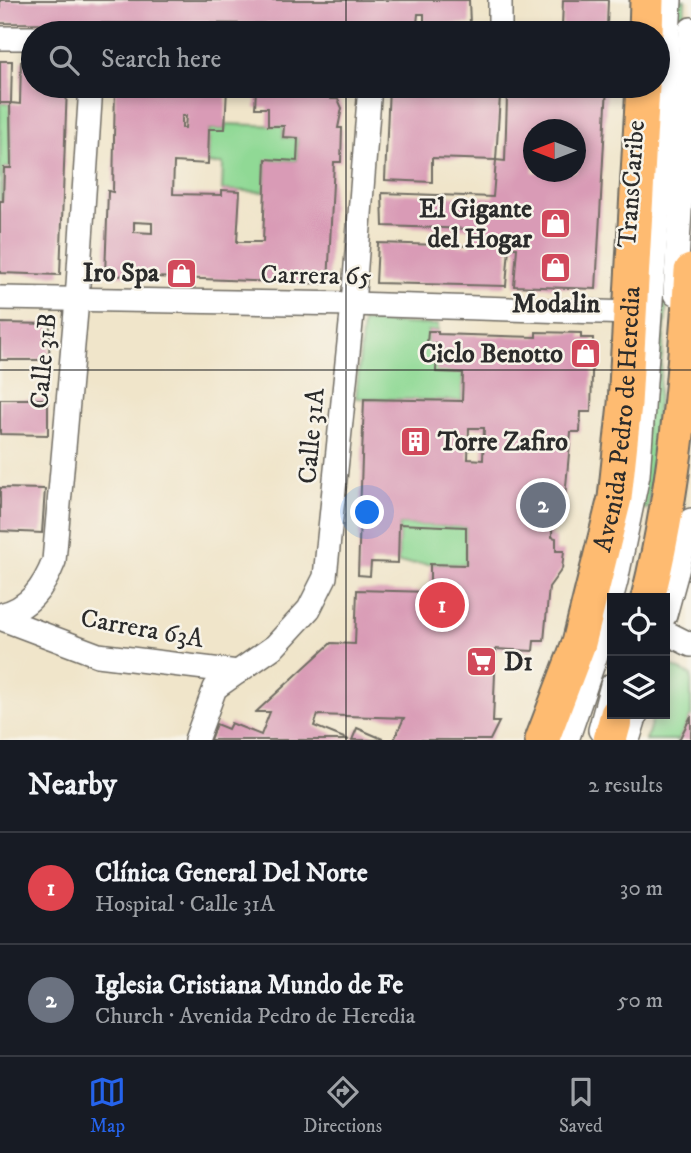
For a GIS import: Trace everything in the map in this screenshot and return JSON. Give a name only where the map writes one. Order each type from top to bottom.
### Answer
[{"type":"highway","points":[[646,21],[647,0]]},
{"type":"highway","name":"Avenida Pedro de Heredia","points":[[542,740],[579,643],[615,498],[630,313],[642,98]]},
{"type":"highway","points":[[649,593],[677,454],[691,271]]},
{"type":"highway","points":[[610,740],[616,719]]},
{"type":"street","points":[[500,0],[500,21]]},
{"type":"street","name":"TransCaribe","points":[[669,21],[670,0]]},
{"type":"street","name":"TransCaribe","points":[[634,593],[664,453],[691,29]]},
{"type":"street","points":[[0,38],[21,38]]},
{"type":"street","name":"Calle 31B","points":[[0,617],[25,605],[43,585],[54,561],[77,300],[90,98]]},
{"type":"street","name":"Calle 31A","points":[[196,740],[215,688],[261,659],[286,635],[309,609],[325,577],[353,304],[369,98]]},
{"type":"street","name":"TransCaribe","points":[[567,740],[597,652],[616,581],[638,475],[665,98]]},
{"type":"street","name":"Carrera 65","points":[[0,298],[353,304],[630,313]]},
{"type":"street","points":[[670,597],[691,520]]},
{"type":"street","name":"Carrera 63A","points":[[0,617],[98,655],[238,673]]},
{"type":"street","points":[[670,634],[691,645]]},
{"type":"street","points":[[597,740],[607,703]]},
{"type":"street","points":[[628,740],[634,719]]},
{"type":"green space","points":[[676,0],[685,0],[666,315],[648,509],[640,508]]},
{"type":"green space","points":[[0,103],[10,103],[11,168],[4,168],[3,201],[0,201]]},
{"type":"green space","points":[[225,124],[284,126],[283,137],[298,138],[297,161],[266,160],[265,192],[222,190],[223,164],[208,164],[209,129],[225,129]]},
{"type":"green space","points":[[363,322],[438,325],[438,331],[428,331],[428,344],[437,344],[463,373],[462,401],[356,398]]},
{"type":"green space","points":[[399,524],[466,527],[466,565],[398,563]]},
{"type":"green space","points":[[670,665],[691,675],[691,716],[679,740],[646,740],[652,719],[670,719]]},
{"type":"building","points":[[0,0],[469,0],[470,21],[424,21],[424,14],[418,14],[417,21],[0,23]]},
{"type":"building","points":[[563,0],[608,0],[607,21],[562,21]]},
{"type":"building","points":[[0,61],[12,61],[11,103],[20,104],[21,61],[21,98],[67,98],[60,275],[0,273],[0,201],[3,201],[4,168],[11,168],[10,103],[0,103]]},
{"type":"building","points":[[115,98],[227,98],[225,129],[209,129],[208,164],[174,162],[173,194],[222,195],[222,190],[240,191],[237,242],[263,242],[266,159],[297,161],[298,138],[283,137],[284,126],[268,126],[268,108],[255,108],[256,98],[331,98],[338,99],[342,108],[338,128],[342,128],[341,162],[334,162],[328,284],[105,275],[108,191],[113,192]],"holes":[[[182,116],[186,116],[185,128],[182,128]],[[134,222],[152,223],[152,233],[134,232]]]},
{"type":"building","points":[[388,98],[500,98],[496,160],[432,158],[432,182],[385,180]]},
{"type":"building","points":[[507,98],[606,98],[596,289],[514,286],[517,248],[509,248],[506,286],[376,283],[378,243],[471,246],[472,229],[383,226],[382,193],[493,197],[496,160],[505,161]]},
{"type":"building","points":[[0,323],[50,324],[49,360],[0,360]]},
{"type":"building","points":[[428,331],[438,331],[438,334],[536,337],[536,332],[581,333],[581,338],[593,338],[591,412],[581,412],[580,432],[571,432],[565,497],[553,496],[552,537],[556,538],[556,551],[564,551],[562,569],[549,587],[544,641],[534,641],[533,651],[496,649],[493,722],[499,722],[490,740],[394,740],[404,718],[318,715],[314,726],[349,740],[210,740],[216,724],[228,729],[231,723],[261,735],[270,712],[256,712],[331,643],[355,644],[357,590],[430,592],[430,564],[466,565],[466,527],[399,524],[398,563],[371,562],[370,576],[358,575],[364,399],[462,401],[463,373],[436,372],[437,344],[427,344]],"holes":[[[469,428],[484,428],[483,460],[468,459]]]},
{"type":"building","points":[[0,399],[48,399],[48,435],[0,434]]},
{"type":"building","points":[[0,488],[45,489],[42,533],[0,531]]},
{"type":"building","points":[[691,716],[691,740],[679,740]]},
{"type":"building","points":[[357,728],[385,740],[352,740]]},
{"type":"place","name":"El Gigante del Hogar","points":[[555,224]]},
{"type":"place","name":"Modalin","points":[[556,268]]},
{"type":"place","name":"Iro Spa","points":[[182,273]]},
{"type":"place","name":"Ciclo Benotto","points":[[586,354]]},
{"type":"place","name":"Torre Zafiro","points":[[415,442]]},
{"type":"place","name":"Iglesia Cristiana Mundo de Fe","points":[[543,505]]},
{"type":"place","name":"Clínica General Del Norte","points":[[442,605]]},
{"type":"place","name":"D1","points":[[481,662]]}]
